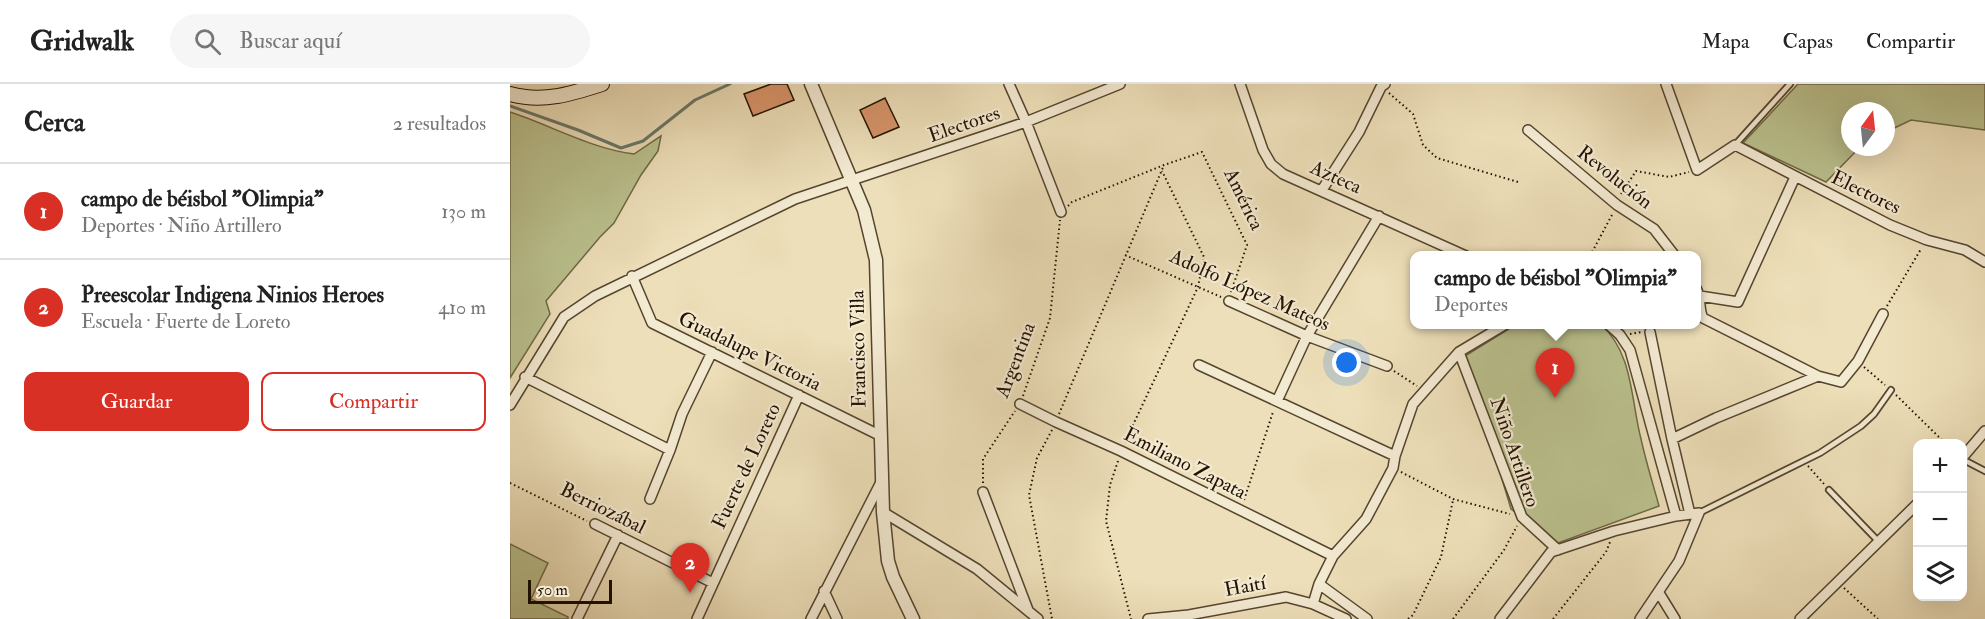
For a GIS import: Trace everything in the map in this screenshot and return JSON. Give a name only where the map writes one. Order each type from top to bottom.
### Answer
[{"type":"main road","points":[[510,94],[529,98],[549,98],[602,84]]},
{"type":"street","name":"Francisco Villa","points":[[811,84],[864,210],[876,260],[879,435],[888,561],[892,577],[913,619]]},
{"type":"street","points":[[1009,84],[1061,212]]},
{"type":"street","name":"Electores","points":[[510,405],[525,377],[564,317],[595,296],[632,276],[701,246],[795,199],[852,182],[1026,122],[1120,84]]},
{"type":"street","name":"Azteca","points":[[1240,84],[1263,150],[1271,165],[1283,174],[1457,251]]},
{"type":"street","points":[[1666,84],[1697,170],[1735,145]]},
{"type":"street","points":[[1322,190],[1359,132],[1383,86]]},
{"type":"street","name":"Revolución","points":[[1528,130],[1617,206],[1654,229],[1672,251]]},
{"type":"street","name":"Electores","points":[[1735,145],[1890,225],[1927,240],[1965,250],[1985,262]]},
{"type":"street","points":[[1701,293],[1738,302],[1795,177]]},
{"type":"street","points":[[1277,401],[1307,336],[1379,216]]},
{"type":"street","name":"Guadalupe Victoria","points":[[632,276],[652,324],[879,435]]},
{"type":"street","name":"Adolfo López Mateos","points":[[1228,301],[1307,336],[1387,366]]},
{"type":"street","points":[[1701,314],[1703,318],[1818,376],[1841,382],[1858,362],[1883,314]]},
{"type":"street","points":[[1313,604],[1319,584],[1333,556],[1366,519],[1393,468],[1413,404],[1459,352],[1498,329]]},
{"type":"street","points":[[1613,329],[1630,350],[1676,516]]},
{"type":"street","points":[[1640,619],[1678,561],[1695,514],[1672,439],[1650,332]]},
{"type":"street","points":[[650,499],[682,414],[712,352]]},
{"type":"street","name":"Niño Artillero","points":[[1459,352],[1522,517]]},
{"type":"street","points":[[1199,365],[1395,456]]},
{"type":"street","points":[[1672,439],[1818,376]]},
{"type":"street","points":[[525,377],[670,450]]},
{"type":"street","name":"Fuerte de Loreto","points":[[697,619],[799,394]]},
{"type":"street","name":"Emiliano Zapata","points":[[1020,404],[1121,450],[1333,556]]},
{"type":"street","points":[[1967,453],[1985,431]]},
{"type":"street","points":[[812,619],[824,591],[882,481]]},
{"type":"street","points":[[983,492],[1029,612]]},
{"type":"street","points":[[1800,619],[1913,507]]},
{"type":"street","points":[[883,512],[977,569],[1038,619]]},
{"type":"street","points":[[1500,619],[1551,552],[1614,531],[1676,516],[1695,514]]},
{"type":"street","points":[[1522,517],[1558,550]]},
{"type":"street","name":"Berriozábal","points":[[595,524],[713,583]]},
{"type":"street","points":[[577,619],[618,535]]},
{"type":"street","points":[[1319,584],[1367,619]]},
{"type":"street","points":[[824,591],[837,619]]},
{"type":"street","points":[[1659,593],[1676,619]]},
{"type":"street","name":"Haití","points":[[1148,619],[1190,615],[1277,597],[1313,604],[1346,619]]},
{"type":"lane","points":[[1735,145],[1790,84]]},
{"type":"lane","points":[[1695,514],[1804,461],[1861,426],[1874,414],[1891,390]]},
{"type":"lane","points":[[1967,462],[1985,471]]},
{"type":"lane","points":[[1829,490],[1879,542]]},
{"type":"path","points":[[1383,86],[1413,114],[1423,145],[1437,158],[1518,182]]},
{"type":"path","name":"América","points":[[1164,165],[1202,152],[1242,235],[1246,245],[1228,301]]},
{"type":"path","points":[[1061,212],[1072,202],[1164,165]]},
{"type":"path","points":[[1052,619],[1029,495],[1037,458],[1056,422],[1164,165]]},
{"type":"path","points":[[1131,619],[1106,521],[1110,485],[1121,450],[1198,287],[1204,257],[1162,169]]},
{"type":"path","points":[[1592,251],[1617,206],[1619,198],[1636,171],[1669,177],[1697,170]]},
{"type":"path","name":"Argentina","points":[[983,492],[983,459],[1020,404],[1050,318],[1061,212]]},
{"type":"path","points":[[1883,314],[1927,240]]},
{"type":"path","name":"Adolfo López Mateos","points":[[1125,255],[1228,301]]},
{"type":"path","points":[[1858,362],[1891,390],[1941,439]]},
{"type":"path","points":[[1387,366],[1424,391]]},
{"type":"path","points":[[1240,511],[1277,401]]},
{"type":"path","points":[[1804,461],[1829,490]]},
{"type":"path","points":[[1393,468],[1453,499],[1522,517]]},
{"type":"path","name":"Berriozábal","points":[[510,483],[595,524]]},
{"type":"path","points":[[1408,619],[1413,615],[1441,557],[1453,499]]},
{"type":"path","name":"Niño Artillero","points":[[1453,619],[1504,550],[1522,517]]},
{"type":"path","points":[[1553,619],[1606,552],[1614,531]]},
{"type":"path","points":[[1838,582],[1878,619]]},
{"type":"green space","points":[[1798,84],[1985,84],[1985,130],[1911,120],[1895,128],[1895,102],[1841,102],[1841,156],[1851,156],[1826,182],[1743,143]]},
{"type":"green space","points":[[510,112],[587,142],[634,154],[661,136],[658,151],[641,175],[614,223],[546,301],[550,314],[510,378]]},
{"type":"green space","points":[[1509,329],[1605,329],[1619,349],[1625,363],[1643,448],[1659,506],[1558,543],[1511,509],[1465,356]]},
{"type":"green space","points":[[510,544],[548,563],[531,599],[568,619],[510,619]]},
{"type":"building","points":[[771,84],[787,84],[794,100],[753,116],[744,94]]},
{"type":"building","points":[[885,98],[899,127],[873,138],[860,110]]},
{"type":"waterway","points":[[510,106],[621,148],[643,141],[695,100],[730,84]]},
{"type":"place","name":"campo de béisbol \"Olimpia\"","points":[[1555,398]]},
{"type":"place","name":"Preescolar Indigena Ninios Heroes","points":[[690,593]]}]
